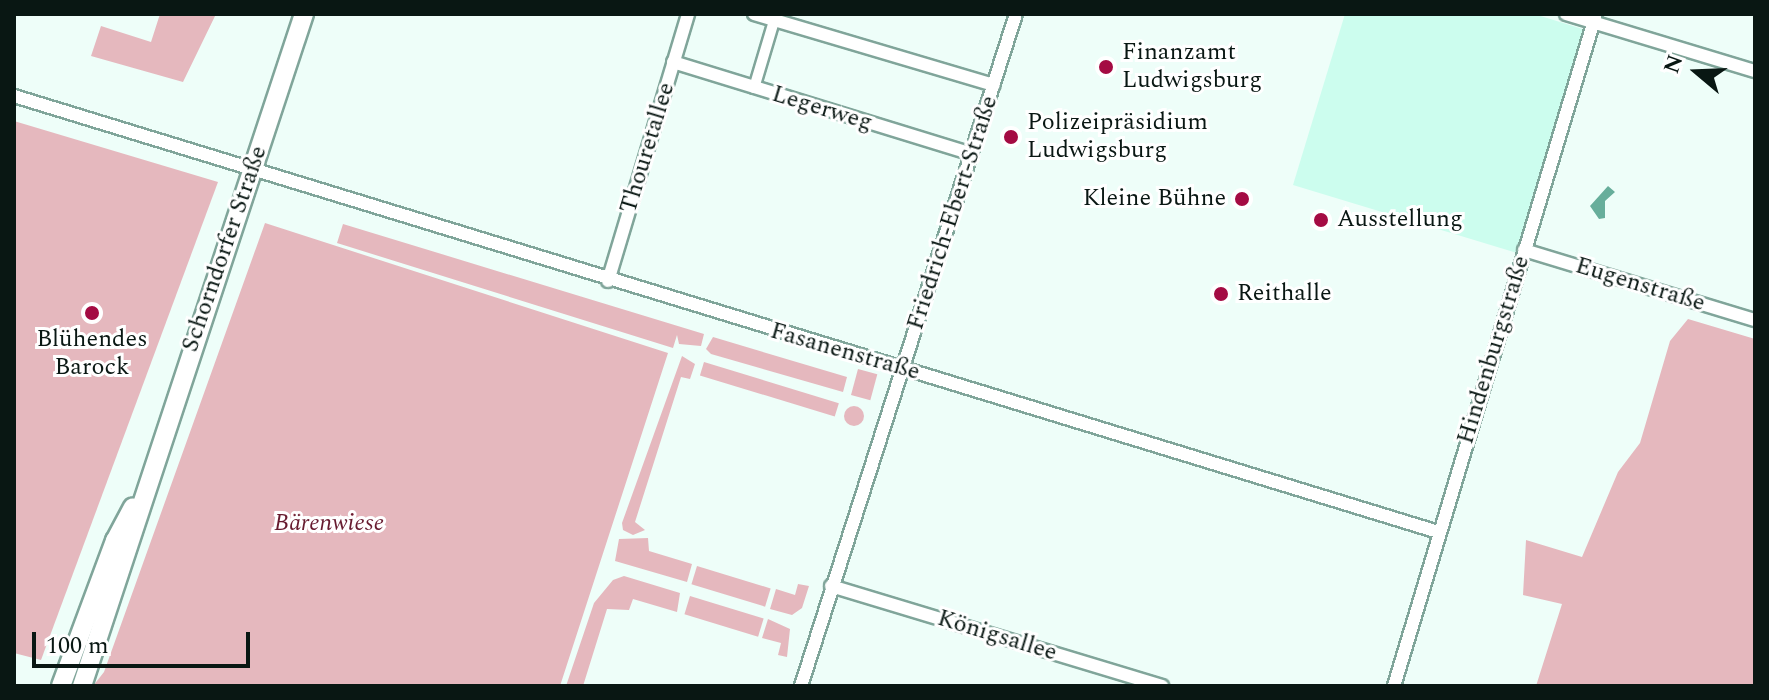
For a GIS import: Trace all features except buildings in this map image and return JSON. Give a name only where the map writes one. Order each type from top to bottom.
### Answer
[{"type":"main road","name":"Schorndorfer Straße","points":[[82,686],[132,539],[146,483],[304,14]]},
{"type":"main road","name":"Schorndorfer Straße","points":[[61,686],[115,541],[146,483]]},
{"type":"street","name":"Thouretallee","points":[[608,281],[688,14]]},
{"type":"street","points":[[754,14],[775,17],[994,85]]},
{"type":"street","name":"Friedrich-Ebert-Straße","points":[[801,686],[1016,14]]},
{"type":"street","points":[[1566,14],[1595,18],[1755,71]]},
{"type":"street","points":[[754,88],[775,17]]},
{"type":"street","name":"Hindenburgstraße","points":[[1394,686],[1595,18]]},
{"type":"street","name":"Legerweg","points":[[673,62],[972,154]]},
{"type":"street","name":"Fasanenstraße","points":[[14,96],[608,281],[1438,532]]},
{"type":"street","name":"Eugenstraße","points":[[1524,250],[1755,320]]},
{"type":"street","name":"Königsallee","points":[[831,586],[1162,686]]},
{"type":"shaded area","points":[[1345,14],[1534,14],[1586,30],[1517,253],[1293,185]]},
{"type":"shaded area","points":[[1608,186],[1615,192],[1605,201],[1605,218],[1599,219],[1590,206]]},
{"type":"green space","points":[[160,14],[216,14],[183,82],[91,56],[101,26],[151,42]]},
{"type":"green space","name":"Blühendes Barock","points":[[14,121],[218,182],[41,660],[14,653]]},
{"type":"green space","name":"Bärenwiese","points":[[265,223],[668,353],[560,686],[93,686],[104,672]]},
{"type":"green space","points":[[343,224],[704,334],[701,346],[679,344],[677,335],[673,348],[337,243]]},
{"type":"green space","points":[[1688,319],[1755,339],[1755,686],[1536,686],[1562,604],[1523,595],[1526,540],[1582,557],[1618,472],[1640,443],[1670,341]]},
{"type":"green space","points":[[713,337],[847,377],[843,392],[711,354],[706,349]]},
{"type":"green space","points":[[682,356],[695,364],[690,379],[681,377],[635,522],[645,530],[633,535],[623,530],[622,523]]},
{"type":"green space","points":[[704,362],[839,403],[835,417],[700,375]]},
{"type":"green space","points":[[858,369],[877,374],[870,400],[851,395]]},
{"type":"green space","points":[[854,406],[861,409],[864,416],[861,423],[854,426],[847,423],[844,416],[847,409]]},
{"type":"green space","points":[[648,538],[649,551],[692,564],[687,582],[615,561],[619,539]]},
{"type":"green space","points":[[697,566],[771,589],[765,607],[691,584]]},
{"type":"green space","points":[[624,576],[680,593],[677,612],[633,599],[629,610],[607,609],[583,686],[566,686],[594,603],[613,580]]},
{"type":"green space","points":[[798,584],[809,586],[802,608],[792,615],[770,609],[776,589],[795,595]]},
{"type":"green space","points":[[690,596],[764,619],[758,637],[684,614]]},
{"type":"green space","points":[[768,619],[790,629],[787,657],[778,655],[781,643],[762,638]]},
{"type":"place","name":"Finanzamt Ludwigsburg","points":[[1106,67]]},
{"type":"place","name":"Polizeipräsidium Ludwigsburg","points":[[1011,137]]},
{"type":"place","name":"Kleine Bühne","points":[[1242,199]]},
{"type":"place","name":"Ausstellung","points":[[1321,220]]},
{"type":"place","name":"Reithalle","points":[[1221,294]]},
{"type":"place","name":"Blühendes Barock","points":[[92,313]]}]
